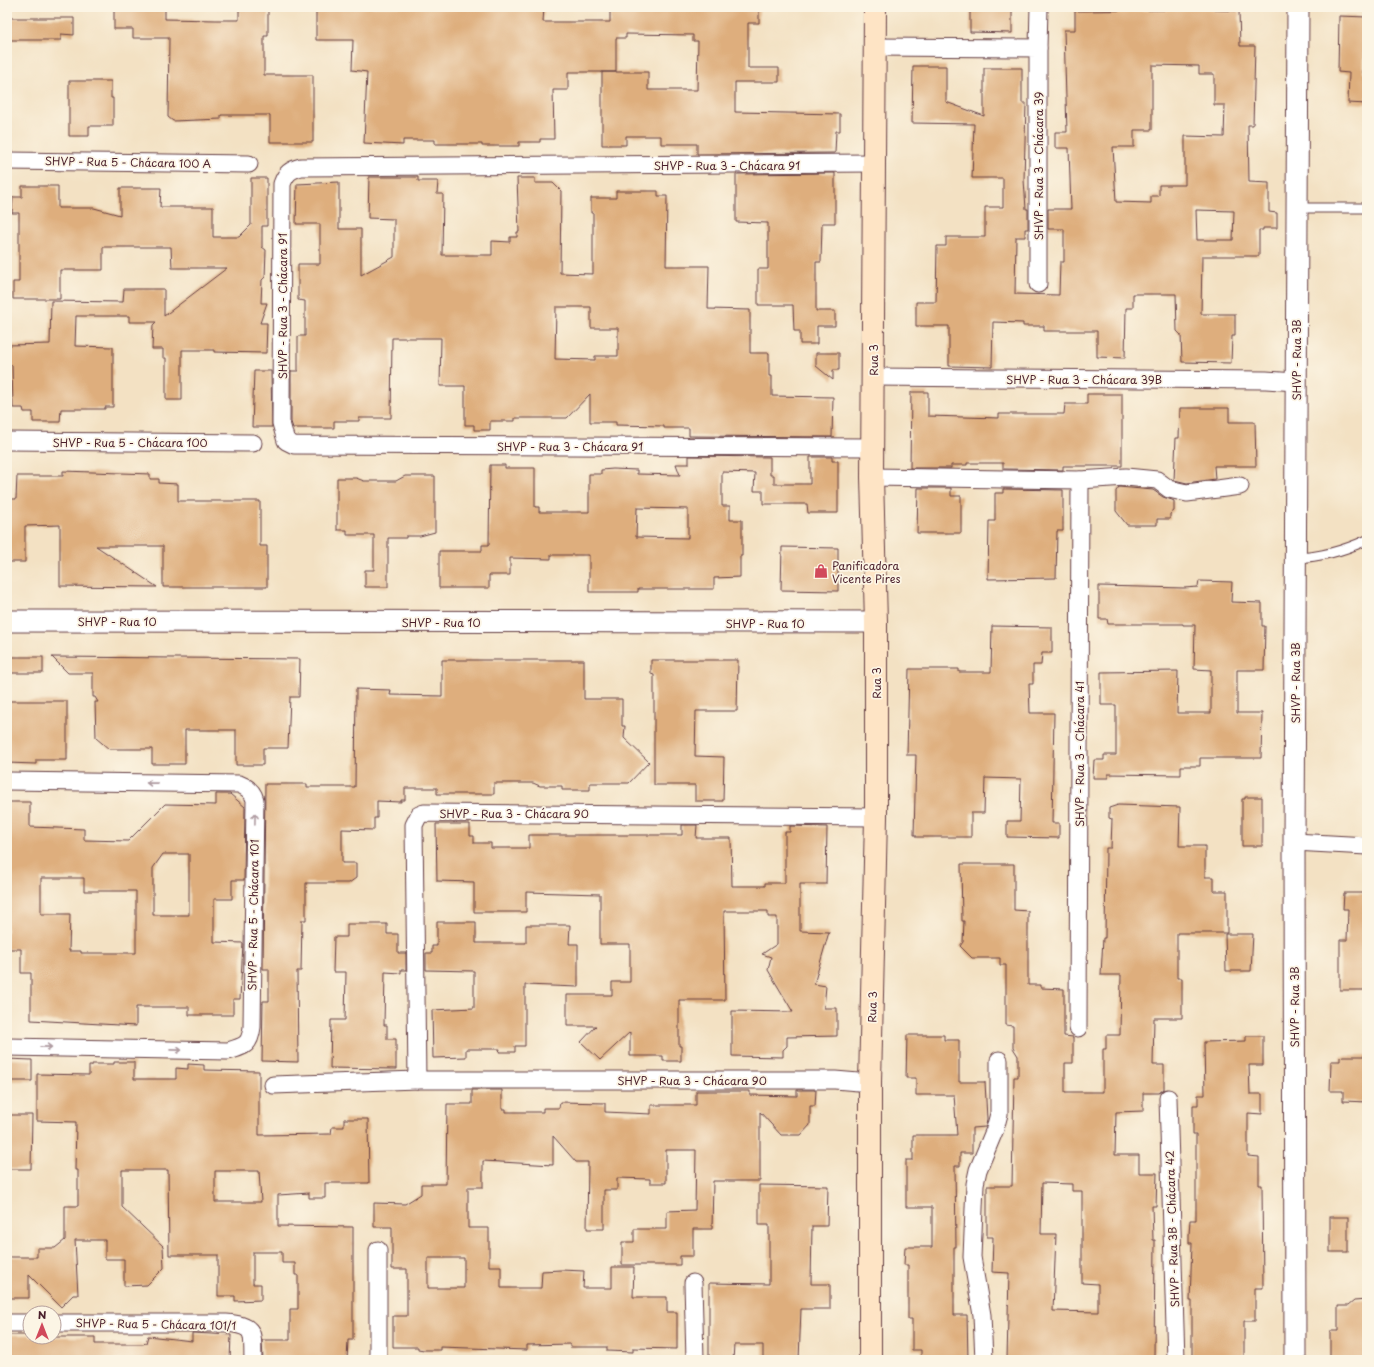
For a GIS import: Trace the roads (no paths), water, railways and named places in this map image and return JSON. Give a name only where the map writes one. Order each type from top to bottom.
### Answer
[{"type":"main road","name":"Rua 3","points":[[870,1360],[870,1083],[876,817],[876,622],[872,477],[875,7]]},
{"type":"street","name":"SHVP - Rua 3 - Chácara 39","points":[[1038,284],[1039,7]]},
{"type":"street","name":"SHVP - Rua 3B","points":[[1295,1360],[1294,842],[1298,7]]},
{"type":"street","points":[[874,47],[1038,48]]},
{"type":"street","name":"SHVP - Rua 5 - Chácara 100 A","points":[[7,161],[249,164]]},
{"type":"street","name":"SHVP - Rua 3 - Chácara 91","points":[[872,446],[294,445],[286,440],[283,433],[281,399],[282,184],[285,176],[291,170],[309,167],[874,163]]},
{"type":"street","name":"SHVP - Rua 3 - Chácara 39B","points":[[873,377],[1250,380],[1296,382]]},
{"type":"street","name":"SHVP - Rua 5 - Chácara 100","points":[[7,441],[253,443]]},
{"type":"street","points":[[872,477],[1080,480],[1126,477],[1149,478],[1157,480],[1169,489],[1187,493],[1240,486]]},
{"type":"street","name":"SHVP - Rua 3 - Chácara 41","points":[[1078,1028],[1080,480]]},
{"type":"street","name":"SHVP - Rua 10","points":[[7,620],[876,622]]},
{"type":"street","name":"SHVP - Rua 5 - Chácara 101","points":[[7,781],[239,784],[247,787],[254,795],[255,800],[252,1027],[248,1042],[242,1047],[228,1051],[7,1047]]},
{"type":"street","name":"SHVP - Rua 3 - Chácara 90","points":[[417,1080],[414,825],[419,815],[424,812],[876,817]]},
{"type":"street","points":[[1294,842],[1367,846]]},
{"type":"street","points":[[984,1360],[982,1315],[972,1258],[975,1184],[978,1170],[995,1130],[998,1114],[999,1060]]},
{"type":"street","name":"SHVP - Rua 3 - Chácara 90","points":[[273,1084],[417,1080],[835,1080],[870,1083]]},
{"type":"street","name":"SHVP - Rua 3B - Chácara 42","points":[[1168,1098],[1176,1360]]},
{"type":"street","points":[[378,1250],[378,1360]]},
{"type":"street","points":[[693,1283],[695,1360]]},
{"type":"street","points":[[7,1323],[22,1323]]},
{"type":"street","name":"SHVP - Rua 5 - Chácara 101/1","points":[[62,1323],[242,1324],[249,1329],[252,1334],[253,1360]]},
{"type":"lane","points":[[1297,208],[1367,208]]},
{"type":"lane","points":[[1296,558],[1320,557],[1345,550],[1367,540]]},
{"type":"place","name":"Panificadora Vicente Pires","points":[[821,571]]}]
